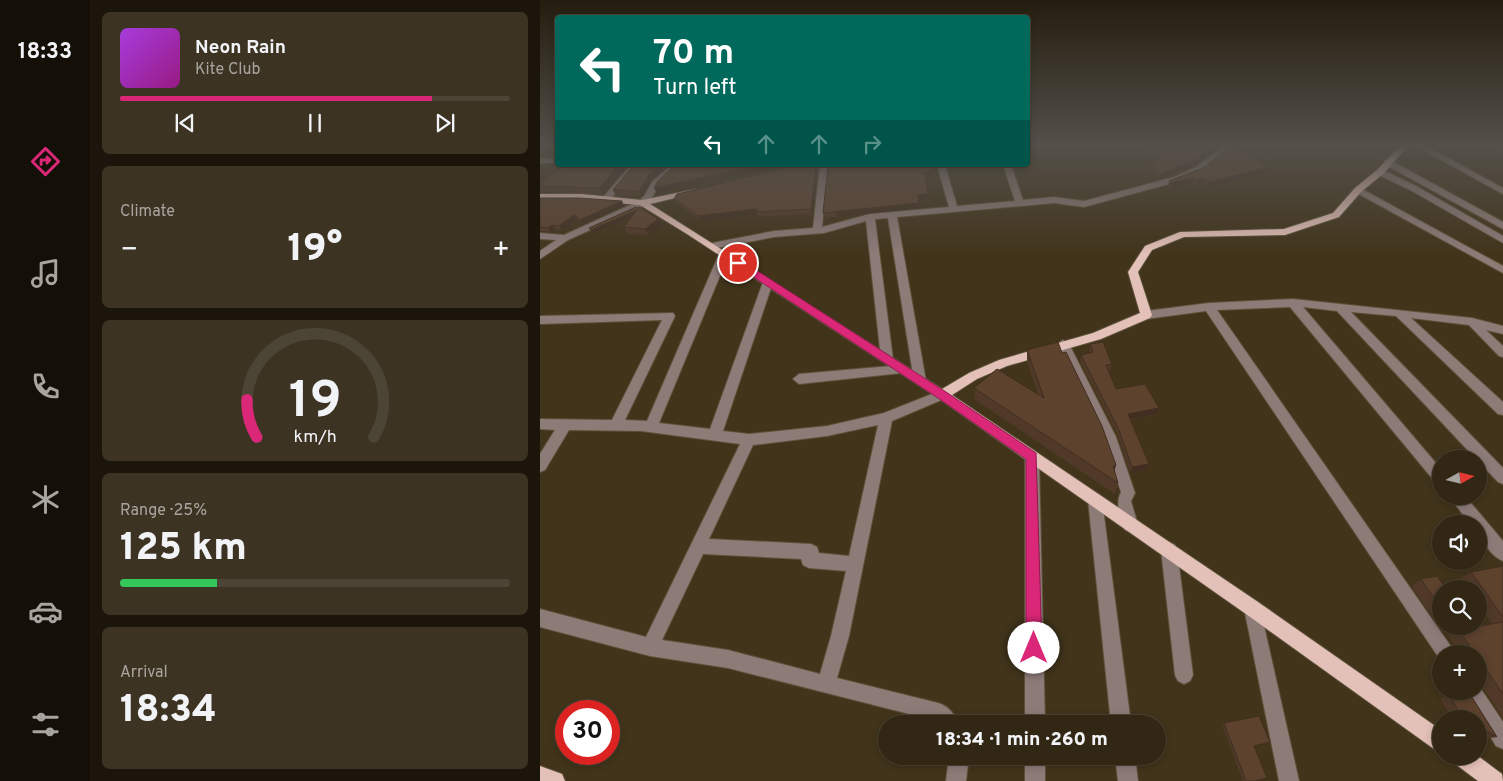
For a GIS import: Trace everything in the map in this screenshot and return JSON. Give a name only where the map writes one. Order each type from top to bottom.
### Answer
[{"type":"main road","points":[[942,395],[973,376],[1004,363],[1063,344],[1097,336],[1146,315],[1132,272],[1148,248],[1183,234],[1285,232],[1336,215],[1358,190],[1368,181]]},
{"type":"main road","points":[[540,191],[642,203],[699,190]]},
{"type":"main road","points":[[642,203],[942,395],[1252,608],[1432,736]]},
{"type":"main road","points":[[1473,765],[1495,781]]},
{"type":"main road","points":[[540,776],[555,781]]},
{"type":"street","points":[[607,198],[621,181]]},
{"type":"street","points":[[540,256],[565,238],[642,203],[650,196],[658,181]]},
{"type":"street","points":[[817,230],[822,181]]},
{"type":"street","points":[[946,181],[954,210]]},
{"type":"street","points":[[1012,181],[1020,204]]},
{"type":"street","points":[[651,427],[718,250],[774,234],[817,230],[870,217],[1054,200],[1084,204],[1163,181]]},
{"type":"street","points":[[1399,181],[1503,240]]},
{"type":"street","points":[[1422,181],[1503,226]]},
{"type":"street","points":[[1485,181],[1503,191]]},
{"type":"street","points":[[1358,190],[1503,270]]},
{"type":"street","points":[[892,215],[920,381]]},
{"type":"street","points":[[870,217],[887,359]]},
{"type":"street","points":[[540,236],[565,238]]},
{"type":"street","points":[[715,436],[768,282]]},
{"type":"street","points":[[1146,315],[1209,307],[1293,304],[1399,313],[1472,322],[1503,330]]},
{"type":"street","points":[[1293,304],[1432,468]]},
{"type":"street","points":[[1209,307],[1440,645]]},
{"type":"street","points":[[1340,308],[1503,478]]},
{"type":"street","points":[[1399,313],[1503,410]]},
{"type":"street","points":[[540,320],[669,316],[616,426]]},
{"type":"street","points":[[1472,322],[1503,353]]},
{"type":"street","points":[[1063,344],[1109,437],[1128,493],[1124,500],[1130,525]]},
{"type":"street","points":[[799,379],[902,369]]},
{"type":"street","points":[[540,424],[651,427],[749,440],[827,431],[886,418],[942,395]]},
{"type":"street","points":[[826,685],[840,636],[886,418]]},
{"type":"street","points":[[540,466],[564,426]]},
{"type":"street","points":[[650,647],[749,440]]},
{"type":"street","points":[[1032,457],[1035,715]]},
{"type":"street","points":[[1095,500],[1120,715]]},
{"type":"street","points":[[1463,505],[1503,553]]},
{"type":"street","points":[[698,546],[812,552],[810,560],[855,564]]},
{"type":"street","points":[[1168,550],[1184,675]]},
{"type":"street","points":[[1252,608],[1289,781]]},
{"type":"street","points":[[540,618],[650,647],[728,659],[938,712],[941,715]]},
{"type":"street","points":[[1477,700],[1503,739]]},
{"type":"street","points":[[956,781],[958,765]]},
{"type":"street","points":[[1035,765],[1035,781]]},
{"type":"street","points":[[1126,765],[1128,781]]},
{"type":"building","points":[[543,181],[605,181],[599,188],[540,186]]},
{"type":"building","points":[[620,181],[645,181],[639,191],[613,190]]},
{"type":"building","points":[[658,181],[685,181],[654,188]]},
{"type":"building","points":[[729,181],[814,181],[811,211],[810,209],[756,212],[757,209],[698,216],[674,199],[677,194]]},
{"type":"building","points":[[826,181],[926,181],[928,194],[918,195],[919,203],[823,213]]},
{"type":"building","points":[[540,198],[622,201],[580,220],[574,215],[559,226],[552,225],[548,228],[540,227]]},
{"type":"building","points":[[636,207],[638,208],[637,210],[591,230],[589,228]]},
{"type":"building","points":[[639,207],[658,219],[645,229],[624,227]]},
{"type":"building","points":[[1058,342],[1062,353],[1066,352],[1102,426],[1116,465],[1113,466],[1118,483],[974,388],[997,369],[1044,398],[1027,350]]},
{"type":"building","points":[[1103,342],[1112,364],[1106,365],[1116,389],[1145,384],[1159,408],[1128,414],[1149,464],[1132,467],[1119,430],[1081,355],[1093,352],[1090,344]]},
{"type":"building","points":[[1503,566],[1503,617],[1487,594],[1487,580],[1477,580],[1471,572]]},
{"type":"building","points":[[1437,576],[1440,580],[1432,580],[1432,595],[1421,579]]},
{"type":"building","points":[[1503,622],[1503,694],[1487,671],[1487,645],[1469,645],[1462,635],[1487,635],[1487,625]]},
{"type":"building","points":[[1452,700],[1474,700],[1480,710],[1458,710]]},
{"type":"building","points":[[1259,716],[1270,742],[1254,746],[1267,778],[1246,781],[1224,723]]},
{"type":"building","points":[[1487,721],[1497,737],[1487,731]]},
{"type":"route","points":[[738,263],[942,395],[1032,457],[1034,648]]}]
